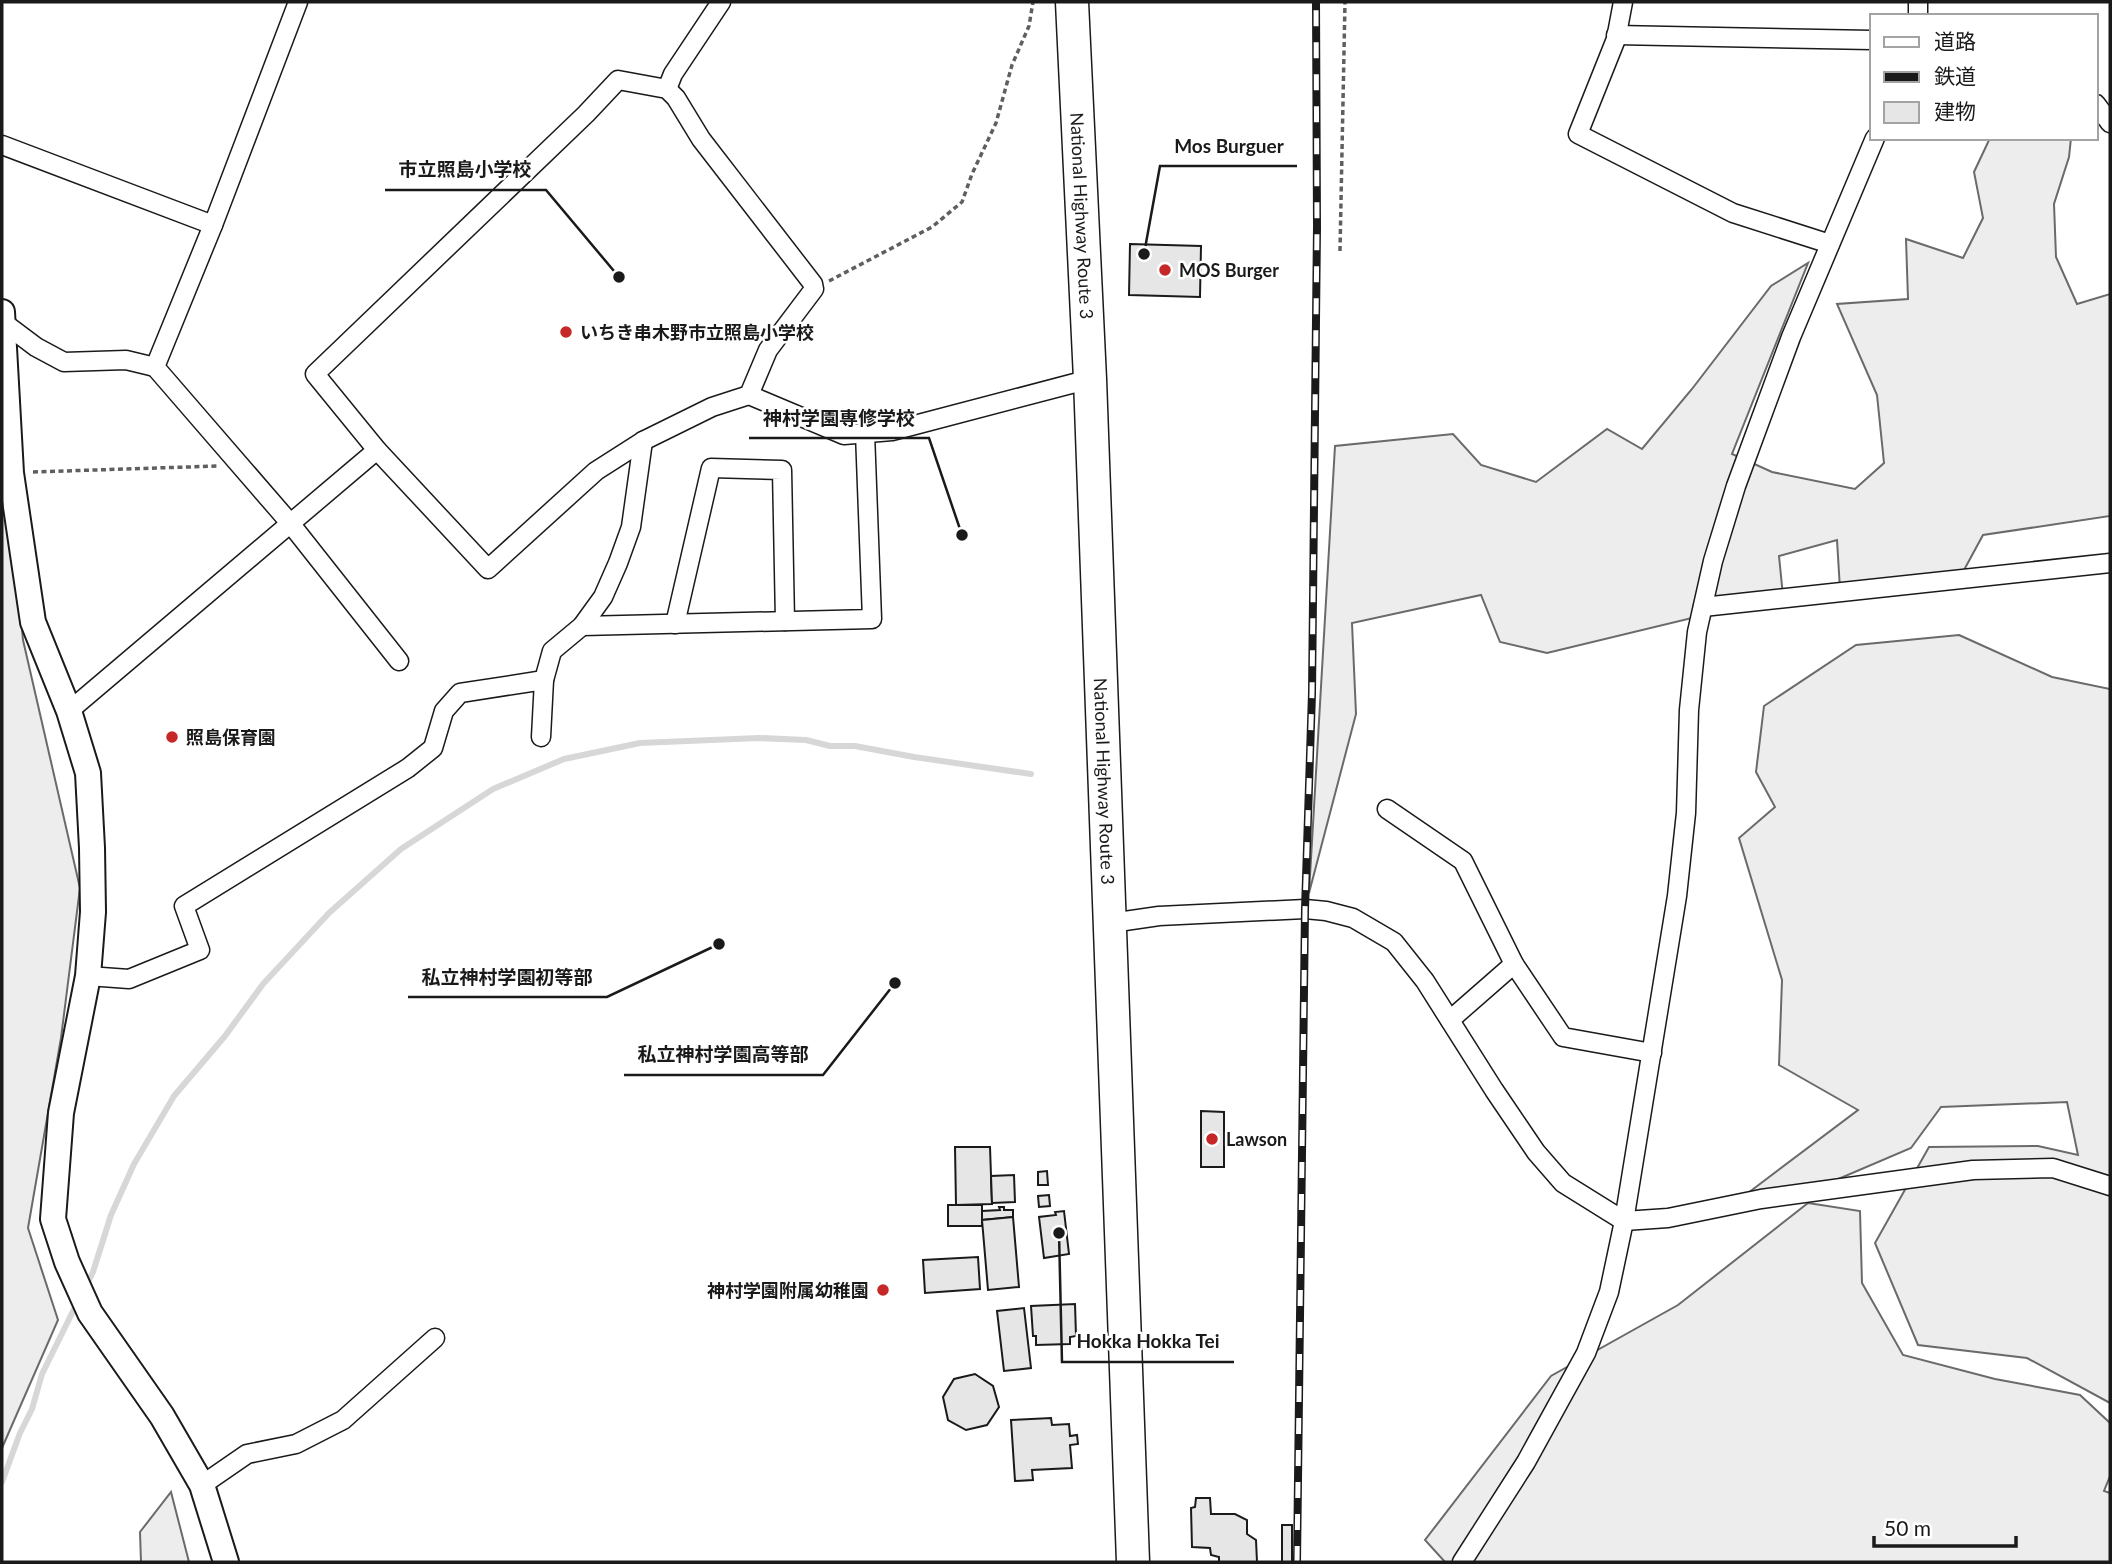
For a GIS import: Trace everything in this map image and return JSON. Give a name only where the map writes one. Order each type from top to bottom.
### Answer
[{"type":"highway","name":"National Highway Route 3","points":[[1072,2],[1090,379],[1133,1562]]},
{"type":"street","points":[[155,367],[213,225],[298,2]]},
{"type":"street","points":[[667,89],[673,74],[721,2]]},
{"type":"street","points":[[1623,2],[1616,35],[1578,134],[1733,213],[1830,244]]},
{"type":"street","points":[[1616,35],[1870,40]]},
{"type":"street","points":[[749,395],[768,350],[814,289],[813,284],[701,139],[676,98],[667,89],[618,80],[586,114],[315,374],[377,450],[488,569],[596,471],[643,441],[712,407],[749,395],[844,435],[892,431],[1090,379]]},
{"type":"street","points":[[2098,107],[2110,123]]},
{"type":"street","points":[[1462,1562],[1526,1462],[1586,1353],[1609,1292],[1624,1221],[1677,896],[1686,813],[1689,710],[1697,632],[1713,561],[1736,486],[1791,337],[1874,140]]},
{"type":"street","points":[[2,145],[213,225]]},
{"type":"street","points":[[3,318],[36,347],[64,362],[127,360],[155,367],[290,523],[399,661]]},
{"type":"street","points":[[3,318],[5,433],[33,622],[69,712],[88,773],[93,912],[88,976],[61,1113],[53,1219],[67,1262],[90,1313],[162,1416],[202,1485],[226,1562]]},
{"type":"street","points":[[582,626],[872,619],[865,433]]},
{"type":"street","points":[[541,737],[544,680],[552,651],[582,626],[603,597],[631,527],[643,441]]},
{"type":"street","points":[[69,712],[377,450]]},
{"type":"street","points":[[676,624],[711,468],[782,470],[785,621]]},
{"type":"street","points":[[1703,607],[2110,563]]},
{"type":"street","points":[[88,976],[129,979],[200,950],[184,906],[408,768],[433,748],[444,711],[460,693],[544,680]]},
{"type":"street","points":[[1387,809],[1463,861],[1514,964],[1563,1037],[1652,1053]]},
{"type":"street","points":[[1111,923],[1159,916],[1305,909],[1353,918],[1394,942],[1425,981],[1529,1141],[1563,1184],[1624,1221],[1668,1218],[1761,1199],[1973,1170],[2053,1168],[2110,1186]]},
{"type":"street","points":[[1450,1020],[1514,964]]},
{"type":"street","points":[[202,1485],[247,1454],[296,1444],[343,1420],[435,1338]]},
{"type":"path","points":[[814,289],[932,227],[962,202],[996,123],[1012,65],[1029,26],[1033,2]]},
{"type":"path","points":[[1340,251],[1345,2]]},
{"type":"path","points":[[11,473],[241,465]]},
{"type":"shaded area","points":[[1989,140],[2071,140],[2069,157],[2054,204],[2056,257],[2077,304],[2110,294],[2110,516],[1983,535],[1964,570],[1840,589],[1837,540],[1779,556],[1783,596],[1547,653],[1500,642],[1481,595],[1352,623],[1356,714],[1309,893],[1335,446],[1453,434],[1481,465],[1536,482],[1607,429],[1642,449],[1771,286],[1808,263],[1732,454],[1772,472],[1855,489],[1884,463],[1877,395],[1837,304],[1908,299],[1906,239],[1963,258],[1983,218],[1974,172]]},
{"type":"shaded area","points":[[2,408],[23,640],[80,888],[61,1038],[28,1228],[58,1320],[2,1448]]},
{"type":"shaded area","points":[[1959,635],[2052,677],[2110,689],[2110,1403],[2027,1358],[1918,1345],[1875,1243],[1929,1147],[2038,1146],[2078,1155],[2067,1102],[1941,1107],[1911,1148],[1836,1180],[1748,1193],[1858,1110],[1779,1065],[1782,980],[1739,838],[1775,807],[1756,772],[1764,706],[1856,645]]},
{"type":"shaded area","points":[[1808,1203],[1860,1211],[1862,1283],[1903,1355],[1995,1379],[2080,1395],[2110,1423],[2110,1476],[2104,1491],[2110,1493],[2110,1562],[1445,1562],[1425,1540],[1551,1376],[1678,1305]]},
{"type":"shaded area","points":[[171,1492],[189,1562],[141,1562],[140,1532]]},
{"type":"building","name":"MOS Burger","points":[[1130,244],[1201,246],[1200,297],[1129,295]]},
{"type":"building","name":"Lawson","points":[[1201,1111],[1224,1112],[1224,1167],[1201,1167]]},
{"type":"building","points":[[955,1147],[990,1147],[992,1204],[956,1205]]},
{"type":"building","points":[[1047,1171],[1048,1185],[1038,1185],[1038,1172]]},
{"type":"building","points":[[1014,1175],[1015,1202],[992,1203],[991,1176]]},
{"type":"building","points":[[1049,1195],[1050,1206],[1039,1207],[1038,1196]]},
{"type":"building","points":[[948,1205],[982,1205],[982,1226],[948,1226]]},
{"type":"building","points":[[999,1207],[1013,1210],[1013,1217],[982,1220],[982,1211],[1000,1210]]},
{"type":"building","points":[[1064,1211],[1069,1254],[1044,1258],[1039,1217]]},
{"type":"building","points":[[1013,1217],[1019,1287],[988,1290],[982,1220]]},
{"type":"building","points":[[978,1257],[980,1289],[925,1293],[923,1260]]},
{"type":"building","points":[[1075,1304],[1076,1336],[1070,1337],[1070,1344],[1036,1345],[1031,1306]]},
{"type":"building","points":[[1024,1308],[1031,1368],[1004,1371],[997,1311]]},
{"type":"building","points":[[975,1374],[993,1386],[999,1407],[987,1425],[966,1430],[948,1420],[943,1397],[954,1379]]},
{"type":"building","points":[[1051,1418],[1052,1425],[1069,1424],[1070,1436],[1077,1435],[1078,1444],[1070,1445],[1072,1468],[1032,1470],[1033,1480],[1015,1481],[1011,1420]]},
{"type":"building","points":[[1196,1498],[1210,1498],[1211,1514],[1235,1514],[1247,1520],[1247,1534],[1256,1540],[1257,1562],[1219,1562],[1219,1557],[1211,1555],[1210,1548],[1192,1547],[1191,1508],[1195,1507]]},
{"type":"building","points":[[1282,1525],[1292,1525],[1292,1562],[1282,1562]]},
{"type":"waterway","points":[[86,1286],[111,1215],[134,1164],[174,1096],[225,1036],[263,984],[329,913],[401,849],[493,789],[564,759],[640,743],[759,738],[855,746],[1031,774]]},
{"type":"waterway","points":[[2,1482],[32,1409],[42,1374],[78,1301]]},
{"type":"railway","points":[[1297,1562],[1305,909],[1312,693],[1317,227],[1316,2]]},
{"type":"place","name":"Mos Burguer","points":[[1144,254]]},
{"type":"place","name":"MOS Burger","points":[[1165,270]]},
{"type":"place","name":"市立照島小学校","points":[[619,277]]},
{"type":"place","name":"いちき串木野市立照島小学校","points":[[566,332]]},
{"type":"place","name":"神村学園専修学校","points":[[962,535]]},
{"type":"place","name":"照島保育園","points":[[172,737]]},
{"type":"place","name":"私立神村学園初等部","points":[[719,944]]},
{"type":"place","name":"私立神村学園高等部","points":[[895,983]]},
{"type":"place","name":"Lawson","points":[[1212,1139]]},
{"type":"place","name":"Hokka Hokka Tei","points":[[1059,1233]]},
{"type":"place","name":"神村学園附属幼稚園","points":[[883,1290]]}]
